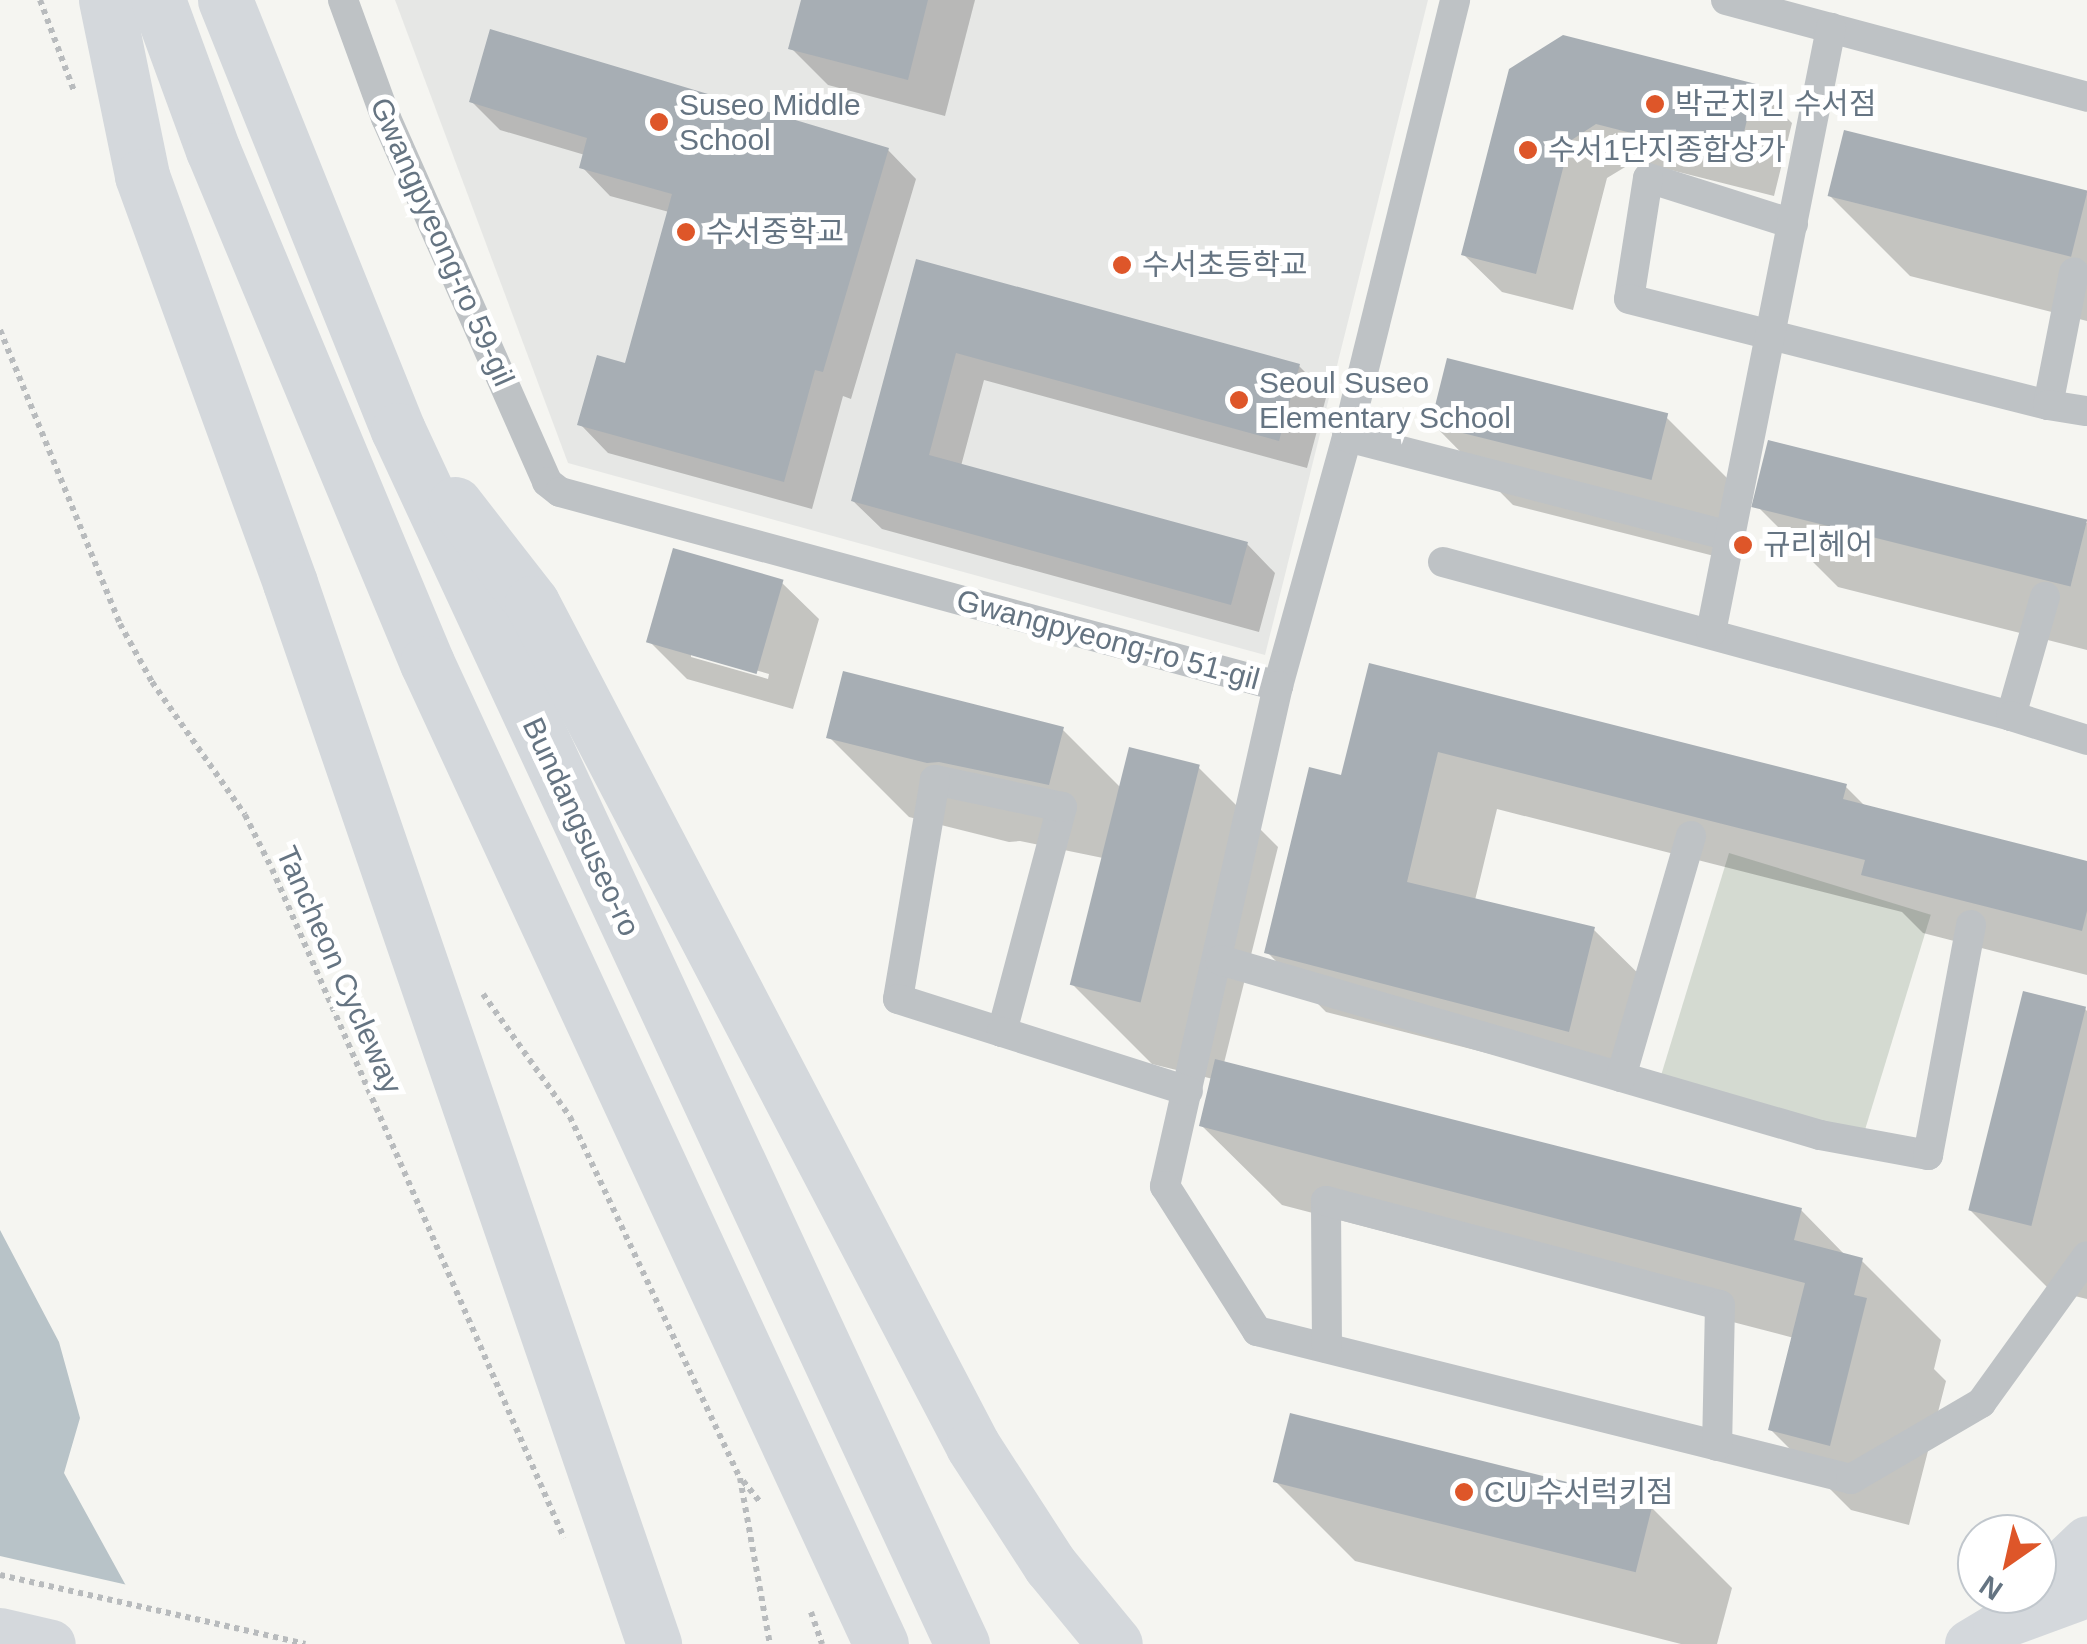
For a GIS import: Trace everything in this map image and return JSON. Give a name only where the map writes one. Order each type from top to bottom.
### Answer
[{"type":"highway","points":[[106,0],[142,176],[290,583],[654,1644]]},
{"type":"highway","points":[[158,0],[213,150],[427,663],[881,1644]]},
{"type":"highway","name":"Bundangsuseo-ro","points":[[224,0],[398,430],[962,1644]]},
{"type":"highway","points":[[398,430],[532,604],[973,1446],[1050,1564],[1115,1644]]},
{"type":"main road","points":[[2057,1569],[2087,1540]]},
{"type":"main road","points":[[1983,1635],[2087,1594]]},
{"type":"main road","points":[[1983,1635],[2007,1614]]},
{"type":"main road","points":[[0,1632],[52,1644]]},
{"type":"street","name":"Gwangpyeong-ro 59-gil","points":[[342,0],[386,118],[547,482]]},
{"type":"street","name":"Gwangpyeong-ro 51-gil","points":[[547,482],[560,492],[1278,686],[1347,437],[1455,0]]},
{"type":"street","points":[[1726,0],[2087,96]]},
{"type":"street","points":[[1711,632],[1831,28]]},
{"type":"street","points":[[1792,224],[1648,178],[1629,300],[2048,406],[2087,411]]},
{"type":"street","points":[[2048,406],[2074,274]]},
{"type":"street","points":[[1347,437],[1730,536]]},
{"type":"street","points":[[1443,562],[1711,632],[2087,740]]},
{"type":"street","points":[[2010,716],[2045,597]]},
{"type":"street","points":[[1278,686],[1220,960],[1166,1186],[1257,1331],[1852,1479],[1981,1403],[2087,1256]]},
{"type":"street","points":[[1002,1032],[1062,808],[934,780],[898,999],[1002,1032],[1188,1091]]},
{"type":"street","points":[[1620,1077],[1692,836]]},
{"type":"street","points":[[1220,960],[1820,1135],[1928,1154],[1971,926]]},
{"type":"street","points":[[1327,1348],[1326,1201],[1720,1305],[1717,1446]]},
{"type":"path","name":"Tancheon Cycleway","points":[[0,330],[120,624],[152,682],[245,814],[272,869],[572,1556]]},
{"type":"path","points":[[740,1478],[770,1644]]},
{"type":"path","points":[[0,1575],[305,1644]]},
{"type":"shaded area","points":[[395,0],[1428,0],[1265,655],[568,463]]},
{"type":"shaded area","points":[[1729,853],[1931,915],[1863,1136],[1661,1074]]},
{"type":"shaded area","points":[[0,1230],[59,1342],[80,1418],[64,1473],[158,1644],[0,1644]]},
{"type":"pier","points":[[0,1556],[132,1586],[163,1644],[0,1644]]},
{"type":"building","points":[[801,0],[928,0],[908,80],[788,49]]},
{"type":"building","points":[[490,29],[889,148],[823,372],[815,370],[784,482],[577,425],[597,355],[625,363],[672,194],[579,168],[587,138],[469,102]]},
{"type":"building","name":"수서1단지종합상가","points":[[1563,35],[1756,84],[1737,160],[1596,124],[1570,141],[1536,274],[1461,255],[1509,69]]},
{"type":"building","points":[[1844,130],[2087,191],[2071,257],[1828,196]]},
{"type":"building","points":[[916,259],[1300,364],[1279,441],[956,353],[929,455],[1248,542],[1231,605],[851,501]]},
{"type":"building","points":[[1447,358],[1668,413],[1652,480],[1430,425]]},
{"type":"building","points":[[1768,440],[2087,520],[2071,587],[1751,507]]},
{"type":"building","points":[[673,548],[784,580],[757,674],[646,642]]},
{"type":"building","points":[[1369,663],[1847,784],[1843,799],[2087,861],[2087,911],[2082,931],[1861,875],[1865,860],[1438,752],[1407,882],[1595,927],[1569,1032],[1264,953],[1309,767],[1341,775]]},
{"type":"building","points":[[843,671],[1064,727],[1049,785],[939,762],[927,763],[826,738]]},
{"type":"building","points":[[1129,747],[1200,765],[1141,1002],[1070,985]]},
{"type":"building","points":[[2023,991],[2086,1007],[2031,1226],[1968,1210]]},
{"type":"building","points":[[1215,1059],[1802,1208],[1794,1240],[1863,1258],[1854,1295],[1867,1298],[1830,1446],[1768,1430],[1805,1283],[1199,1126]]},
{"type":"building","points":[[1290,1413],[1653,1503],[1636,1572],[1273,1482]]},
{"type":"place","name":"박군치킨 수서점","points":[[1655,104]]},
{"type":"place","name":"Suseo Middle School","points":[[659,122]]},
{"type":"place","name":"수서1단지종합상가","points":[[1528,150]]},
{"type":"place","name":"수서중학교","points":[[686,232]]},
{"type":"place","name":"수서초등학교","points":[[1122,265]]},
{"type":"place","name":"Seoul Suseo Elementary School","points":[[1239,400]]},
{"type":"place","name":"규리헤어","points":[[1743,545]]},
{"type":"place","name":"CU 수서럭키점","points":[[1464,1492]]}]
